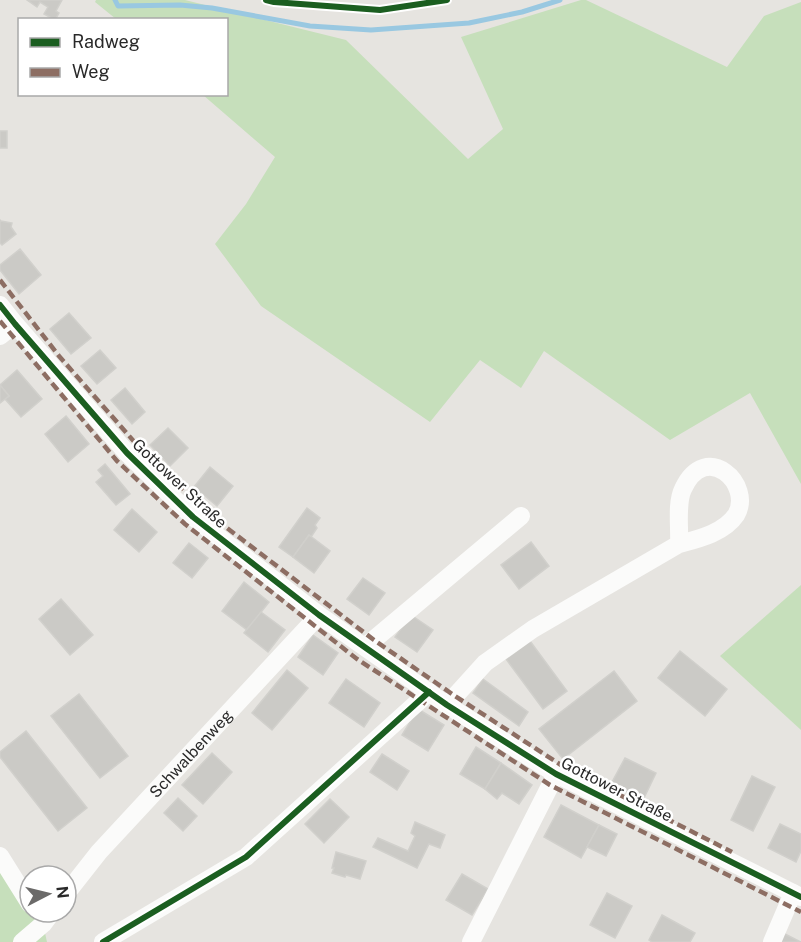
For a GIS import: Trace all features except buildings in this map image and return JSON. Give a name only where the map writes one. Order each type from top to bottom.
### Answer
[{"type":"street","name":"Gottower Straße","points":[[0,305],[127,453],[193,517],[319,615],[447,705],[556,774],[797,895]]},
{"type":"street","points":[[0,336],[15,324]]},
{"type":"street","points":[[365,647],[521,516]]},
{"type":"street","points":[[447,705],[485,663],[533,629],[679,544]]},
{"type":"street","name":"Schwalbenweg","points":[[78,879],[99,852],[319,615]]},
{"type":"street","points":[[103,942],[246,857],[429,692]]},
{"type":"street","name":"Gottower Straße","points":[[471,942],[556,774]]},
{"type":"street","points":[[0,856],[18,885]]},
{"type":"street","points":[[772,942],[797,895]]},
{"type":"street","points":[[22,942],[43,924]]},
{"type":"green space","points":[[96,0],[185,0],[346,40],[468,159],[503,129],[461,37],[586,0],[727,67],[764,16],[801,2],[801,484],[750,393],[670,440],[544,351],[521,388],[480,360],[430,422],[261,306],[215,244],[246,204],[275,157],[204,96],[228,96],[228,18],[115,18],[95,2]]},
{"type":"green space","points":[[801,585],[801,730],[720,656]]},
{"type":"green space","points":[[0,856],[18,890],[18,924],[43,924],[47,942],[0,942]]},
{"type":"waterway","points":[[115,0],[118,6],[180,5],[212,8],[310,26],[371,30],[469,23],[522,12],[560,0]]},
{"type":"marked path","points":[[0,280],[59,356],[138,446],[210,515],[374,640],[561,765],[732,852]]},
{"type":"marked path","points":[[0,321],[117,461],[185,524],[357,659],[550,785],[801,912]]},
{"type":"cycle path","points":[[266,0],[380,10],[447,0]]},
{"type":"cycle path","points":[[0,305],[127,453],[193,517],[319,615],[447,705],[556,774],[801,897]]},
{"type":"cycle path","points":[[103,942],[246,857],[429,692]]}]
